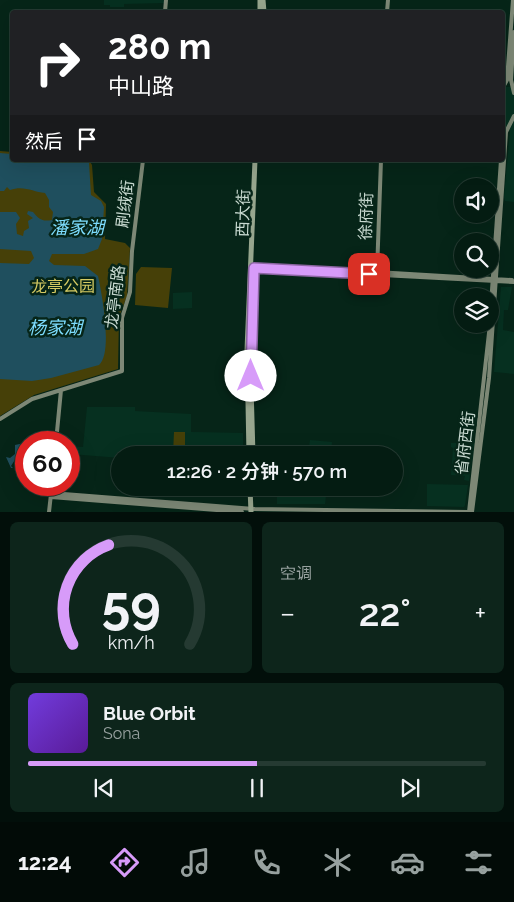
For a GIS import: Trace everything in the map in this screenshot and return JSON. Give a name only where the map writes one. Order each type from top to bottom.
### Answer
[{"type":"main road","name":"西大街","points":[[251,446],[251,335],[256,162]]},
{"type":"main road","points":[[252,496],[252,510]]},
{"type":"street","points":[[505,81],[513,0]]},
{"type":"street","points":[[514,32],[512,84],[514,93]]},
{"type":"street","points":[[505,144],[506,132],[514,116]]},
{"type":"street","name":"刷绒街","points":[[132,251],[143,162]]},
{"type":"street","name":"徐府街","points":[[377,272],[381,162]]},
{"type":"street","points":[[493,288],[501,162]]},
{"type":"street","points":[[487,378],[504,162]]},
{"type":"street","name":"龙亭南路","points":[[61,390],[122,371],[122,318],[130,295],[132,251]]},
{"type":"street","points":[[253,267],[377,272],[494,280]]},
{"type":"street","points":[[253,267],[514,281]]},
{"type":"street","points":[[487,378],[490,333]]},
{"type":"street","name":"省府西街","points":[[470,512],[487,378]]},
{"type":"street","points":[[0,419],[28,401],[61,390],[57,431]]},
{"type":"street","points":[[50,512],[51,496]]},
{"type":"street","points":[[62,496],[242,512]]},
{"type":"street","points":[[64,496],[252,510],[470,512]]},
{"type":"shaded area","points":[[104,0],[164,0],[164,3],[124,4],[124,7],[110,7],[110,5],[104,5]]},
{"type":"shaded area","points":[[505,87],[514,87],[514,202],[505,201],[504,197],[510,131],[505,130]]},
{"type":"shaded area","points":[[501,287],[512,287],[508,310],[504,310],[503,330],[514,332],[514,374],[494,372],[497,333],[499,333]]},
{"type":"shaded area","points":[[192,292],[192,308],[173,309],[173,293]]},
{"type":"shaded area","points":[[87,407],[135,407],[135,411],[191,414],[191,432],[243,433],[243,446],[111,446],[111,457],[80,455],[80,447],[83,447]]},
{"type":"shaded area","points":[[458,432],[463,433],[463,439],[475,440],[469,481],[464,480],[465,476],[451,475],[453,448],[451,443],[457,443]]},
{"type":"shaded area","points":[[310,440],[332,442],[332,446],[309,446]]},
{"type":"shaded area","points":[[427,484],[468,485],[464,507],[427,506]]},
{"type":"shaded area","points":[[277,496],[326,496],[325,504],[277,504]]},
{"type":"green space","name":"龙亭公园","points":[[0,151],[10,152],[10,162],[90,162],[94,192],[106,204],[105,239],[125,243],[130,248],[127,296],[119,317],[118,369],[34,395],[0,416]]},
{"type":"green space","points":[[141,267],[172,268],[168,308],[135,305],[136,274]]},
{"type":"green space","points":[[174,432],[185,432],[185,446],[173,446]]},
{"type":"water","name":"龙亭公园","points":[[0,153],[10,154],[10,162],[89,163],[91,195],[101,201],[104,207],[102,239],[98,249],[84,254],[52,254],[49,261],[54,265],[85,266],[98,276],[104,309],[106,336],[103,358],[99,365],[32,381],[0,379],[0,263],[29,264],[34,258],[31,251],[0,249],[0,212],[16,212],[20,218],[16,224],[17,234],[23,236],[24,231],[29,228],[28,221],[33,218],[27,214],[28,211],[33,212],[39,218],[46,221],[52,220],[53,212],[49,207],[49,200],[45,193],[24,188],[10,190],[7,187],[4,191],[0,191]]},
{"type":"water","points":[[15,454],[15,460],[11,466],[13,468],[11,468],[6,457],[10,458]]},
{"type":"route","points":[[251,376],[254,268],[369,274]]},
{"type":"water label","name":"潘家湖","points":[[77,227]]},
{"type":"water label","name":"杨家湖","points":[[55,327]]}]
